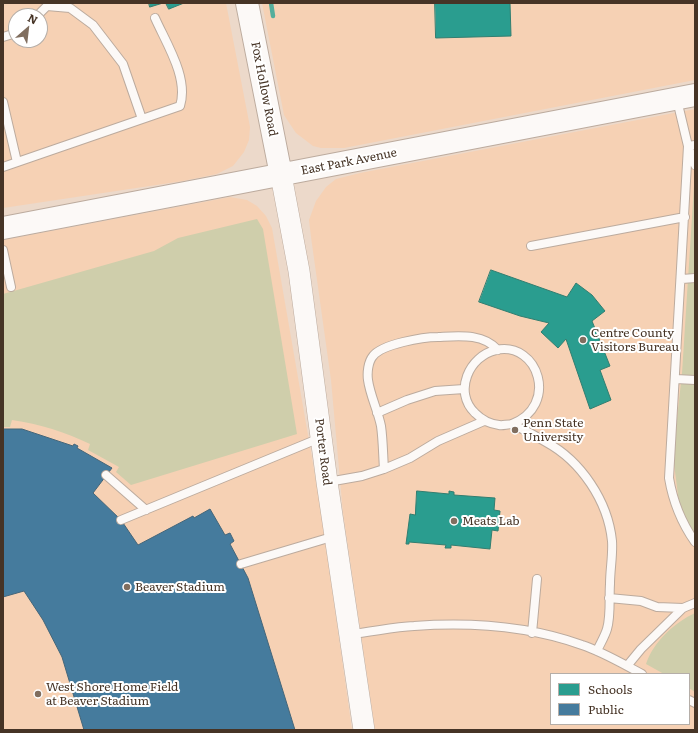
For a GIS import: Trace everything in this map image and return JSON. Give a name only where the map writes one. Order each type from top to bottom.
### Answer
[{"type":"main road","name":"Fox Hollow Road","points":[[247,3],[281,175]]},
{"type":"main road","name":"East Park Avenue","points":[[3,228],[686,97]]},
{"type":"street","name":"Porter Road","points":[[281,175],[299,271],[327,482],[364,730]]},
{"type":"lane","points":[[47,4],[70,8],[93,25],[123,64],[142,119]]},
{"type":"lane","points":[[3,167],[180,106],[183,96],[182,80],[155,18]]},
{"type":"lane","points":[[686,97],[695,165]]},
{"type":"lane","points":[[3,102],[17,162]]},
{"type":"lane","points":[[692,146],[685,217],[669,478],[672,495],[679,516],[695,542]]},
{"type":"lane","points":[[531,246],[685,217]]},
{"type":"lane","points":[[3,250],[10,287]]},
{"type":"lane","points":[[682,279],[695,278]]},
{"type":"lane","points":[[384,469],[381,426],[368,380],[369,365],[372,357],[380,350],[424,337],[455,336],[481,338],[491,342],[498,350]]},
{"type":"lane","points":[[498,350],[513,351],[525,357],[533,366],[540,380],[540,393],[532,411],[520,421],[512,424],[499,425],[484,421],[474,413],[467,401],[464,389],[467,374],[473,363],[485,354],[498,350]]},
{"type":"lane","points":[[676,379],[695,380]]},
{"type":"lane","points":[[377,413],[407,400],[435,391],[464,389]]},
{"type":"lane","points":[[327,482],[356,477],[384,469],[410,458],[438,441],[484,421]]},
{"type":"lane","points":[[512,424],[547,442],[572,461],[585,475],[598,496],[606,517],[612,542],[608,628],[597,651]]},
{"type":"lane","points":[[121,520],[321,438]]},
{"type":"lane","points":[[106,475],[146,510]]},
{"type":"lane","points":[[241,564],[336,536]]},
{"type":"lane","points":[[532,633],[537,579]]},
{"type":"lane","points":[[609,598],[641,601],[656,607],[683,608]]},
{"type":"lane","points":[[627,666],[640,649],[683,608],[694,603]]},
{"type":"lane","points":[[350,634],[413,626],[466,624],[563,639],[597,651],[640,673]]},
{"type":"shaded area","points":[[3,3],[226,3],[250,127],[249,140],[244,152],[233,166],[217,174],[183,181],[3,208]]},
{"type":"shaded area","points":[[262,3],[695,3],[695,80],[344,148],[321,148],[313,146],[296,133],[284,115]]},
{"type":"shaded area","name":"Penn State University","points":[[695,109],[695,730],[375,730],[343,513],[331,380],[309,220],[316,201],[326,187],[336,179],[360,173]]},
{"type":"shaded area","points":[[230,197],[247,200],[257,206],[266,216],[272,228],[320,504],[352,730],[3,730],[3,240]]},
{"type":"green space","points":[[695,170],[695,534],[688,526],[679,503],[673,456],[682,373]]},
{"type":"green space","points":[[257,219],[263,229],[297,434],[131,485],[116,472],[119,467],[88,450],[90,444],[62,432],[12,420],[10,427],[3,427],[3,294],[154,251],[178,238]]},
{"type":"green space","points":[[695,613],[695,692],[690,689],[690,673],[662,673],[646,664],[659,640],[672,627]]},
{"type":"building: Schools","points":[[149,3],[163,3],[150,7]]},
{"type":"building: Schools","points":[[166,3],[184,3],[169,9]]},
{"type":"building: Schools","points":[[435,3],[510,3],[511,36],[436,38]]},
{"type":"building: Schools","name":"Centre County Visitors Bureau","points":[[491,270],[567,297],[576,283],[592,295],[605,311],[592,321],[610,366],[600,370],[611,400],[590,409],[566,339],[558,348],[541,332],[549,323],[520,316],[479,302]]},
{"type":"building: Schools","name":"Meats Lab","points":[[417,491],[449,494],[449,491],[454,492],[454,495],[495,498],[494,510],[500,511],[498,531],[492,530],[490,549],[451,545],[451,548],[445,548],[446,545],[409,542],[409,544],[406,544],[410,514],[415,515]]},
{"type":"building: Public","name":"Beaver Stadium","points":[[3,429],[22,429],[73,446],[74,444],[78,446],[77,448],[112,468],[93,493],[121,520],[138,545],[193,516],[194,518],[210,509],[225,535],[230,533],[234,541],[230,544],[248,578],[295,730],[84,730],[62,657],[43,620],[24,591],[3,597]]},
{"type":"waterway","points":[[271,3],[273,16]]},
{"type":"place","name":"Centre County Visitors Bureau","points":[[583,340]]},
{"type":"place","name":"Penn State University","points":[[515,430]]},
{"type":"place","name":"Meats Lab","points":[[454,521]]},
{"type":"place","name":"Beaver Stadium","points":[[127,587]]},
{"type":"place","name":"West Shore Home Field at Beaver Stadium","points":[[38,694]]}]
